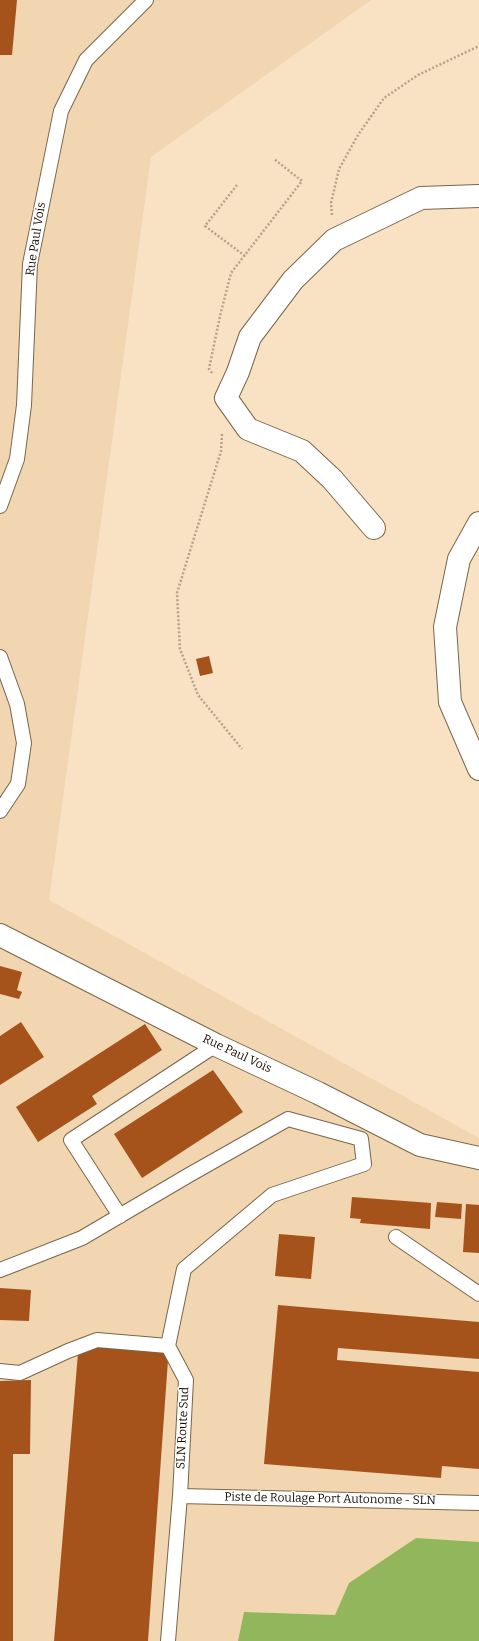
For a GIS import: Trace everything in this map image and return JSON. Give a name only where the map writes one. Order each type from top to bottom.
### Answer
[{"type":"street","points":[[374,528],[332,479],[302,451],[248,429],[226,398],[238,372],[250,337],[293,280],[334,240],[421,198],[479,196]]},
{"type":"street","points":[[479,523],[459,559],[445,627],[450,702],[479,769]]},
{"type":"street","name":"Rue Paul Vois","points":[[0,935],[216,1045],[318,1093],[420,1145],[479,1158]]},
{"type":"lane","name":"Rue Paul Vois","points":[[0,506],[16,459],[24,405],[30,264],[61,111],[86,60],[146,0]]},
{"type":"lane","points":[[0,658],[16,704],[24,743],[18,784],[0,811]]},
{"type":"lane","points":[[120,1216],[70,1140],[216,1045]]},
{"type":"lane","points":[[0,1270],[82,1238],[288,1119],[361,1139],[364,1164],[272,1195],[184,1269],[168,1346],[97,1340],[68,1351],[20,1373],[0,1371]]},
{"type":"lane","points":[[396,1237],[479,1294]]},
{"type":"lane","name":"SLN Route Sud","points":[[168,1346],[186,1380],[180,1496],[168,1641]]},
{"type":"lane","name":"Piste de Roulage Port Autonome - SLN","points":[[180,1496],[479,1503]]},
{"type":"path","points":[[334,240],[331,203],[339,169],[358,135],[384,98],[418,75],[479,46]]},
{"type":"path","points":[[242,749],[198,695],[180,649],[177,593],[221,451],[226,398],[209,369],[231,273],[302,181],[274,159]]},
{"type":"path","points":[[237,185],[205,226],[245,256]]},
{"type":"shaded area","points":[[0,0],[371,0],[151,157],[49,900],[479,1138],[479,1542],[416,1538],[349,1583],[335,1615],[244,1612],[238,1641],[0,1641]]},
{"type":"shaded area","points":[[416,1538],[479,1542],[479,1641],[238,1641],[244,1612],[335,1615],[349,1583]]},
{"type":"building","points":[[0,0],[17,0],[12,55],[0,55]]},
{"type":"building","points":[[209,656],[213,673],[200,676],[196,659]]},
{"type":"building","points":[[0,966],[22,972],[17,990],[22,992],[19,999],[0,994]]},
{"type":"building","points":[[21,1022],[44,1057],[0,1085],[0,1036]]},
{"type":"building","points":[[145,1024],[162,1050],[92,1096],[97,1104],[38,1142],[16,1107]]},
{"type":"building","points":[[213,1070],[243,1112],[142,1178],[114,1134]]},
{"type":"building","points":[[352,1197],[431,1203],[430,1229],[360,1223],[361,1219],[350,1218]]},
{"type":"building","points":[[437,1202],[462,1204],[461,1219],[435,1217]]},
{"type":"building","points":[[466,1204],[479,1205],[479,1253],[463,1252]]},
{"type":"building","points":[[279,1234],[315,1237],[311,1279],[275,1276]]},
{"type":"building","points":[[0,1288],[31,1290],[29,1321],[0,1320]]},
{"type":"building","points":[[278,1305],[479,1322],[479,1359],[338,1348],[337,1360],[479,1372],[479,1469],[442,1466],[441,1478],[264,1464]]},
{"type":"building","points":[[79,1341],[169,1346],[148,1641],[54,1641]]},
{"type":"building","points":[[31,1380],[30,1454],[13,1454],[13,1641],[0,1641],[0,1381]]}]
